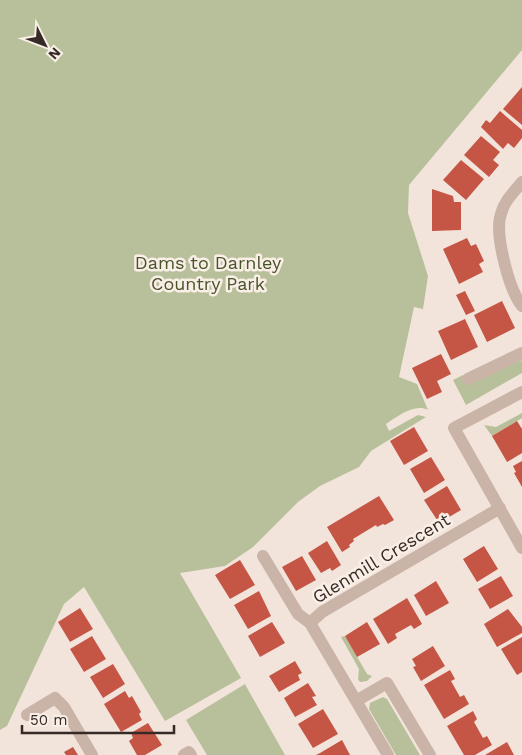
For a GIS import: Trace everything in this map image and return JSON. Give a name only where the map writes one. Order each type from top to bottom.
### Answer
[{"type":"street","points":[[522,182],[506,202],[500,216],[507,276],[522,306]]},
{"type":"street","points":[[468,379],[522,353]]},
{"type":"street","points":[[522,392],[454,428],[522,548]]},
{"type":"street","name":"Glenmill Crescent","points":[[388,755],[310,623],[322,612],[500,508]]},
{"type":"street","points":[[263,556],[298,614],[310,623]]},
{"type":"street","points":[[356,701],[387,683],[430,755]]},
{"type":"street","points":[[27,715],[55,698],[64,707],[92,755]]},
{"type":"street","points":[[184,755],[189,752],[190,755]]},
{"type":"green space","name":"Dams to Darnley Country Park","points":[[0,0],[522,0],[522,50],[409,185],[408,213],[428,276],[423,309],[414,307],[399,377],[417,384],[428,410],[417,408],[411,410],[386,424],[389,431],[418,415],[426,417],[371,451],[359,467],[320,486],[298,502],[253,547],[225,566],[180,573],[241,678],[165,721],[84,587],[64,604],[7,726],[0,730]]},
{"type":"green space","points":[[522,360],[522,373],[466,405],[453,380],[463,375],[464,383]]},
{"type":"green space","points":[[522,413],[522,418],[492,436],[484,425],[496,427]]},
{"type":"green space","points":[[440,522],[443,526],[414,543],[410,535],[415,537]]},
{"type":"green space","points":[[345,636],[367,674],[372,676],[367,681],[360,682],[358,679],[359,669],[341,637]]},
{"type":"green space","points":[[245,684],[285,755],[207,755],[186,720]]},
{"type":"green space","points":[[383,697],[387,699],[420,755],[396,755],[369,709],[370,703]]},
{"type":"building","points":[[522,87],[522,125],[503,109]]},
{"type":"building","points":[[500,111],[522,130],[522,138],[514,148],[508,143],[503,149],[481,127],[486,120],[490,123]]},
{"type":"building","points":[[481,136],[500,152],[493,160],[499,165],[489,177],[464,155]]},
{"type":"building","points":[[461,160],[484,179],[466,200],[443,180]]},
{"type":"building","points":[[432,189],[453,196],[454,202],[461,202],[461,230],[432,231]]},
{"type":"building","points":[[467,238],[471,246],[476,244],[484,261],[479,264],[483,272],[459,284],[443,249]]},
{"type":"building","points":[[465,291],[475,311],[466,315],[456,295]]},
{"type":"building","points":[[502,301],[515,328],[487,342],[474,315]]},
{"type":"building","points":[[465,319],[478,347],[451,360],[438,331]]},
{"type":"building","points":[[441,354],[451,374],[437,381],[442,392],[427,399],[412,368]]},
{"type":"building","points":[[517,421],[522,429],[522,453],[507,462],[492,436]]},
{"type":"building","points":[[414,427],[428,451],[404,465],[390,441]]},
{"type":"building","points":[[431,457],[445,480],[424,493],[410,469]]},
{"type":"building","points":[[522,461],[522,487],[514,473],[516,472],[513,466]]},
{"type":"building","points":[[447,486],[461,510],[439,523],[424,500]]},
{"type":"building","points":[[379,496],[394,520],[385,525],[377,527],[376,525],[353,539],[354,541],[349,545],[350,547],[342,552],[327,527]]},
{"type":"building","points":[[327,541],[341,565],[332,571],[330,568],[321,573],[308,553]]},
{"type":"building","points":[[484,546],[498,569],[477,582],[463,559]]},
{"type":"building","points":[[302,556],[316,580],[296,591],[282,567]]},
{"type":"building","points":[[240,560],[255,585],[230,599],[215,575]]},
{"type":"building","points":[[501,576],[513,596],[490,609],[478,589]]},
{"type":"building","points":[[436,581],[449,603],[426,616],[414,595]]},
{"type":"building","points":[[259,591],[271,616],[248,629],[234,605]]},
{"type":"building","points":[[407,598],[422,624],[414,629],[411,625],[395,634],[397,638],[388,644],[373,619]]},
{"type":"building","points":[[80,608],[93,629],[70,642],[58,622]]},
{"type":"building","points":[[508,609],[522,627],[522,633],[497,647],[484,624]]},
{"type":"building","points":[[272,622],[285,643],[260,657],[248,636]]},
{"type":"building","points":[[367,622],[380,644],[357,657],[345,636]]},
{"type":"building","points":[[92,636],[106,659],[84,672],[70,649]]},
{"type":"building","points":[[522,637],[522,672],[517,675],[501,649]]},
{"type":"building","points":[[433,646],[445,666],[421,681],[413,667],[416,666],[412,659]]},
{"type":"building","points":[[295,661],[302,673],[298,675],[300,680],[279,692],[269,676]]},
{"type":"building","points":[[113,664],[125,684],[103,698],[90,677]]},
{"type":"building","points":[[450,670],[455,679],[451,681],[460,697],[464,695],[469,704],[444,719],[424,685]]},
{"type":"building","points":[[308,683],[316,696],[312,697],[317,705],[295,717],[284,698]]},
{"type":"building","points":[[125,691],[129,698],[132,696],[141,712],[139,714],[142,720],[121,732],[104,704]]},
{"type":"building","points":[[323,709],[338,734],[313,748],[298,724]]},
{"type":"building","points":[[473,711],[477,719],[474,722],[483,738],[487,736],[492,745],[475,755],[464,755],[447,726]]},
{"type":"building","points":[[148,723],[162,745],[145,755],[137,755],[129,741],[133,738],[131,733]]},
{"type":"building","points":[[342,740],[350,755],[316,755],[320,753]]},
{"type":"building","points":[[507,742],[514,755],[485,755]]},
{"type":"building","points":[[73,747],[78,755],[66,755],[64,752]]}]
